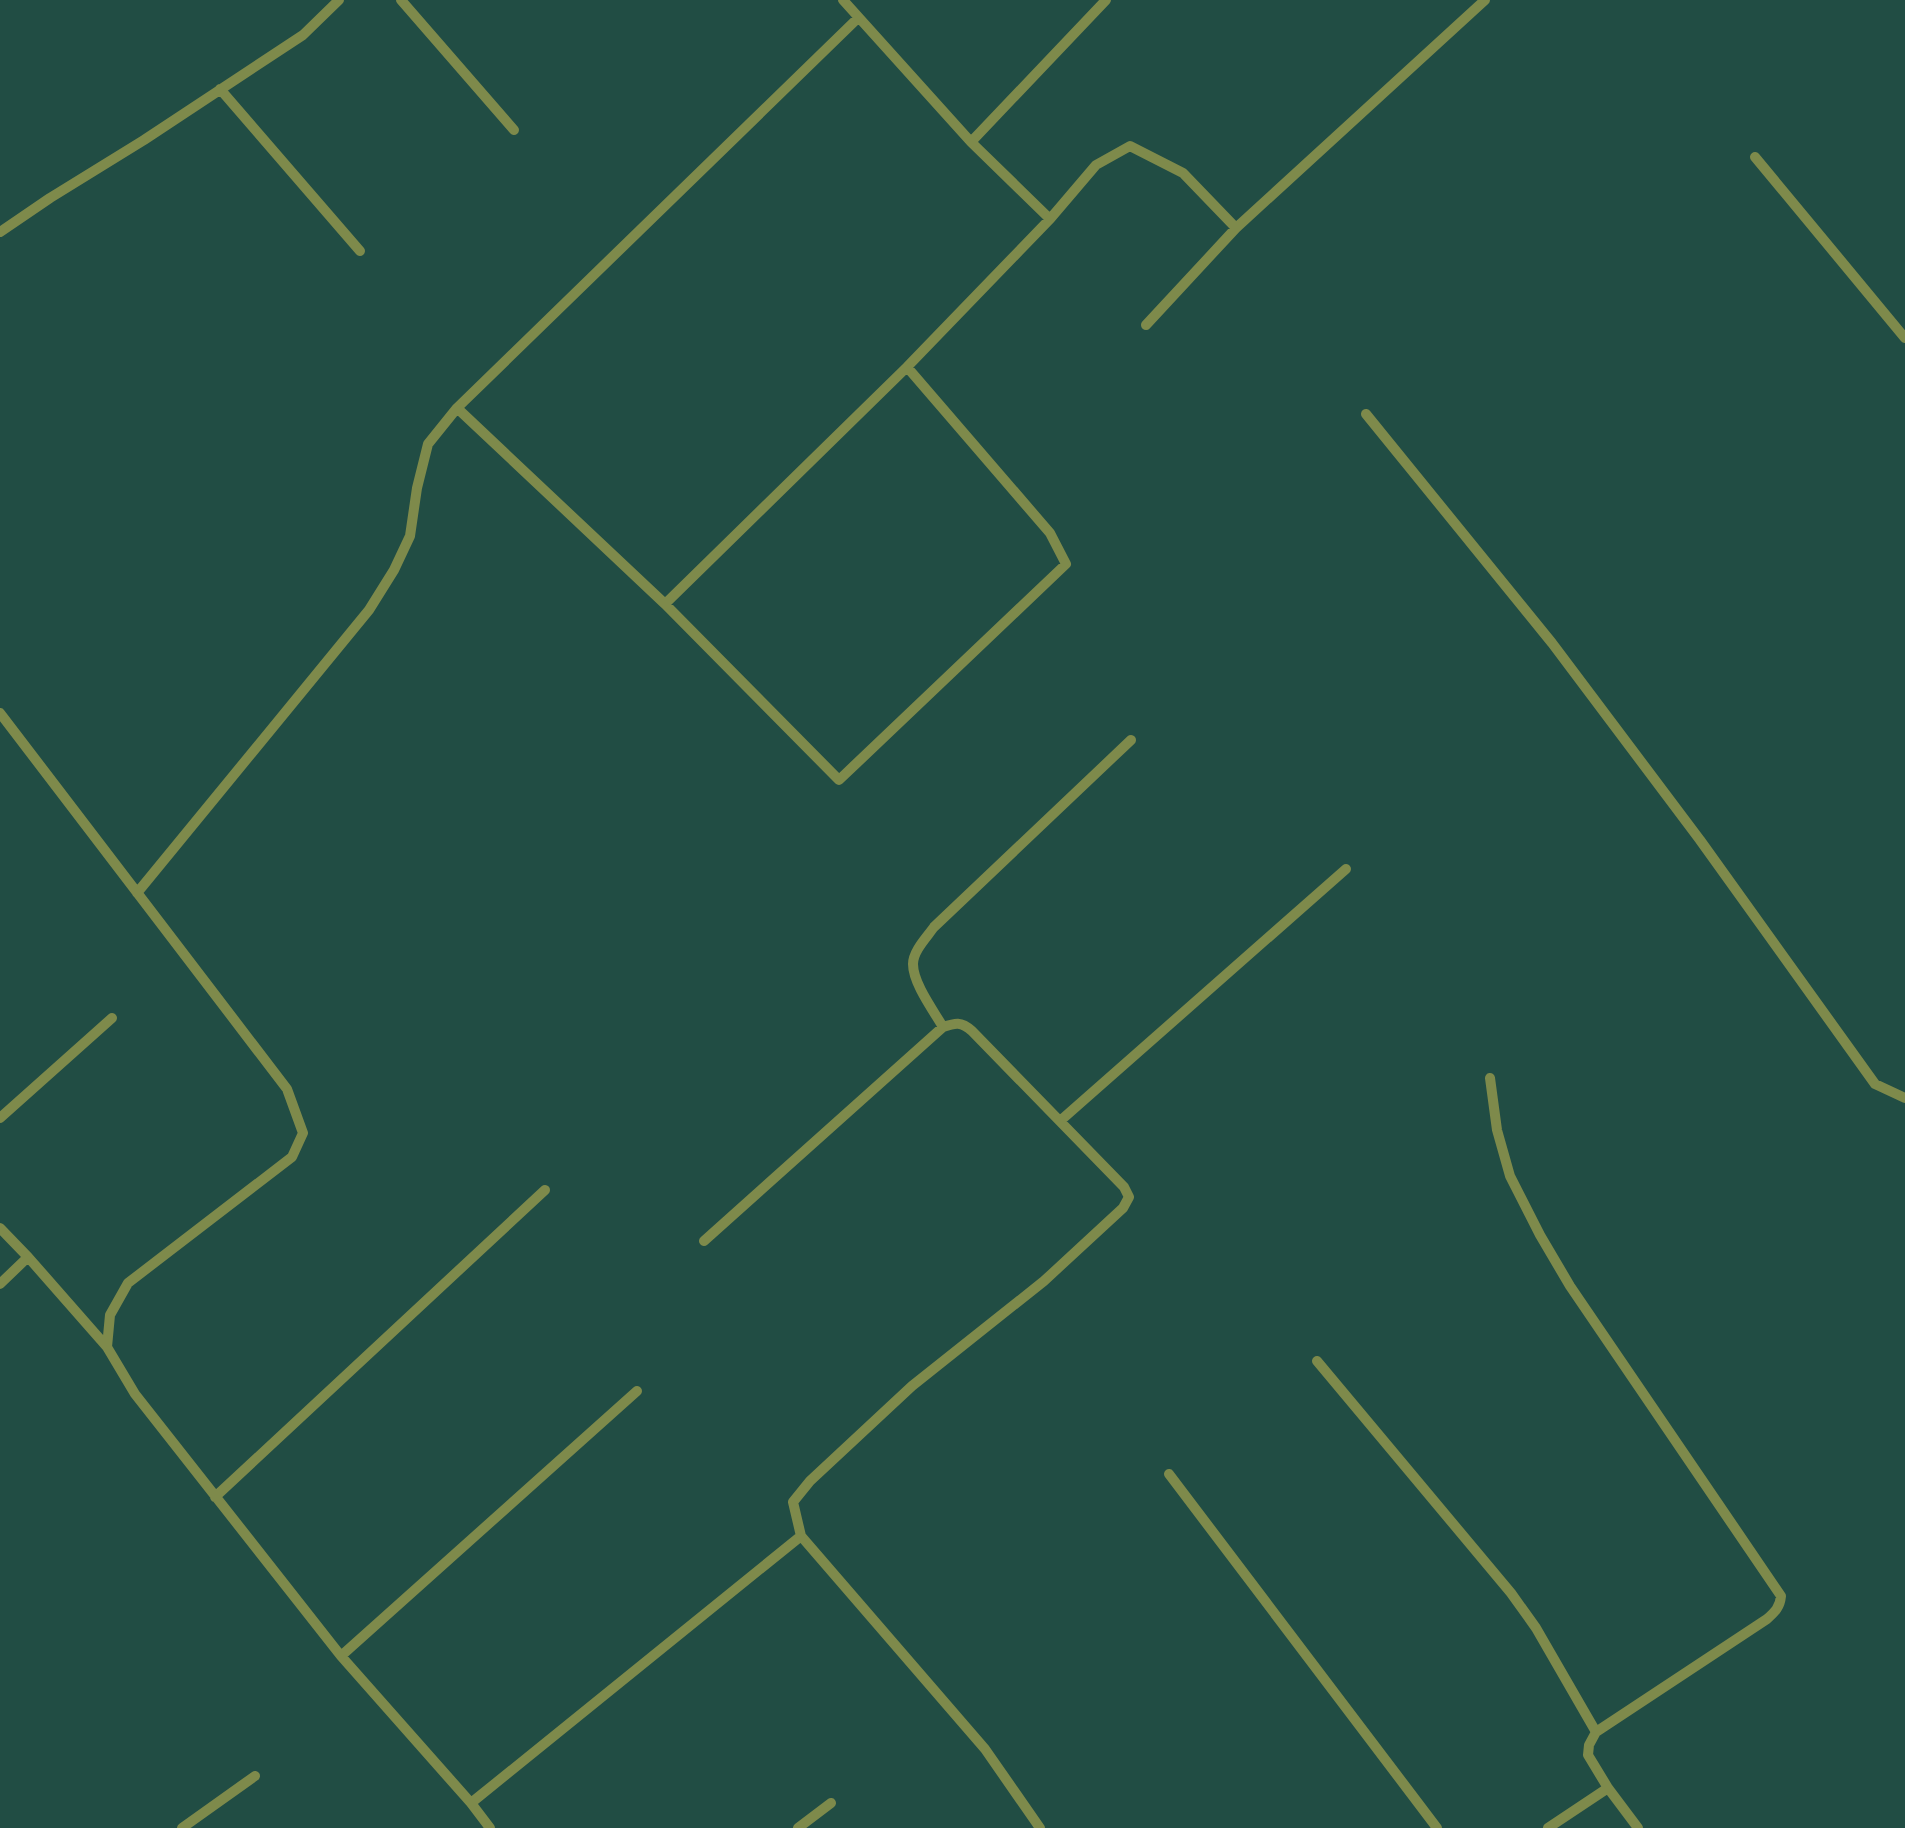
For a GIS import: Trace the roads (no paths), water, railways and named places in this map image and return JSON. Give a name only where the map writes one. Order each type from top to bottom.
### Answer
[{"type":"street","points":[[0,232],[303,35],[339,0]]},
{"type":"street","points":[[401,0],[514,130]]},
{"type":"street","points":[[843,0],[971,142],[1050,219]]},
{"type":"street","points":[[971,142],[1106,0]]},
{"type":"street","points":[[1146,325],[1236,228],[1485,0]]},
{"type":"street","points":[[137,893],[370,610],[394,570],[410,536],[417,488],[428,444],[457,408],[858,18]]},
{"type":"street","points":[[220,89],[360,251]]},
{"type":"street","points":[[665,604],[907,367],[1050,219],[1096,165],[1130,146],[1183,173],[1236,228]]},
{"type":"street","points":[[1755,157],[1905,338]]},
{"type":"street","points":[[457,408],[665,604],[839,780],[1066,564],[1050,533],[907,367]]},
{"type":"street","points":[[1366,414],[1558,650],[1700,840],[1875,1084],[1905,1098]]},
{"type":"street","points":[[0,713],[287,1089],[303,1133],[292,1157],[128,1283],[110,1315],[108,1347]]},
{"type":"street","points":[[943,1027],[918,984],[913,963],[920,946],[934,927],[1131,740]]},
{"type":"street","points":[[1060,1121],[1346,869]]},
{"type":"street","points":[[0,1118],[112,1018]]},
{"type":"street","points":[[704,1241],[943,1027],[956,1023],[964,1024],[1124,1186],[1129,1198],[1124,1208],[1044,1281],[912,1386],[810,1481],[793,1502],[801,1536],[985,1749],[1040,1828]]},
{"type":"street","points":[[1490,1078],[1497,1130],[1510,1176],[1540,1235],[1570,1286],[1781,1596],[1780,1604],[1776,1611],[1767,1618],[1596,1732],[1589,1745],[1588,1756],[1608,1788],[1638,1828]]},
{"type":"street","points":[[215,1497],[545,1190]]},
{"type":"street","points":[[0,1228],[108,1347],[135,1394],[341,1656],[471,1803],[490,1828]]},
{"type":"street","points":[[0,1284],[28,1257]]},
{"type":"street","points":[[1316,1361],[1511,1593],[1536,1628],[1596,1732]]},
{"type":"street","points":[[341,1656],[637,1391]]},
{"type":"street","points":[[1169,1474],[1437,1828]]},
{"type":"street","points":[[471,1803],[801,1536]]},
{"type":"street","points":[[182,1828],[255,1776]]},
{"type":"street","points":[[1548,1828],[1608,1788]]},
{"type":"street","points":[[798,1828],[831,1803]]}]
